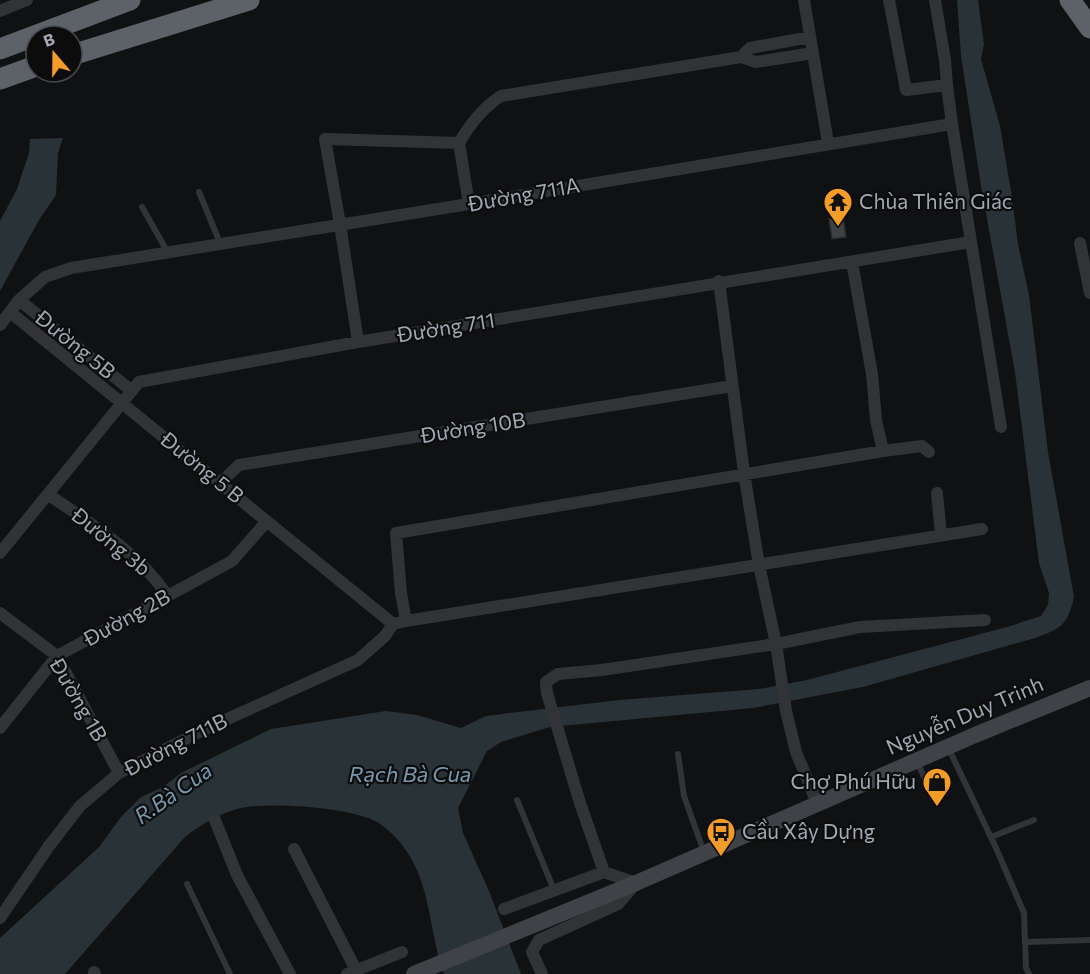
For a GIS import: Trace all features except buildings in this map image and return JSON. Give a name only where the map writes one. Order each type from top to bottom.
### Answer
[{"type":"highway","points":[[54,24],[100,0]]},
{"type":"highway","points":[[54,24],[129,0]]},
{"type":"highway","points":[[149,28],[216,0]]},
{"type":"highway","points":[[84,50],[149,28],[249,0]]},
{"type":"highway","points":[[1070,0],[1090,28]]},
{"type":"highway","points":[[0,42],[24,34]]},
{"type":"highway","points":[[0,49],[24,38]]},
{"type":"highway","points":[[0,79],[24,70]]},
{"type":"main road","name":"Nguyễn Duy Trinh","points":[[420,971],[636,883],[948,746],[1090,688]]},
{"type":"street","points":[[0,11],[27,0]]},
{"type":"street","points":[[804,0],[828,143]]},
{"type":"street","points":[[889,0],[906,90],[947,85]]},
{"type":"street","points":[[935,0],[952,124],[1000,427]]},
{"type":"street","points":[[741,57],[750,48],[810,37]]},
{"type":"street","points":[[469,204],[459,143],[475,119],[489,104],[501,96],[741,57],[756,62],[813,54]]},
{"type":"street","name":"Đường 711A","points":[[0,325],[19,300],[45,277],[71,268],[952,124]]},
{"type":"street","points":[[358,342],[325,139],[459,143]]},
{"type":"street","name":"Đường 711","points":[[0,553],[139,382],[358,342],[971,242]]},
{"type":"street","points":[[1080,243],[1090,293]]},
{"type":"street","points":[[852,262],[872,374],[876,420],[883,451]]},
{"type":"street","points":[[719,282],[744,473],[786,711],[795,752],[817,803]]},
{"type":"street","name":"Đường 5B","points":[[19,300],[132,391]]},
{"type":"street","name":"Đường 5 B","points":[[10,312],[393,624]]},
{"type":"street","name":"Đường 10B","points":[[220,483],[239,465],[732,386]]},
{"type":"street","points":[[406,621],[401,593],[396,533],[883,451],[922,446],[929,452]]},
{"type":"street","points":[[937,492],[941,535]]},
{"type":"street","name":"Đường 3b","points":[[49,495],[109,537],[157,580],[167,595]]},
{"type":"street","name":"Đường 2B","points":[[0,728],[57,656],[232,561],[267,521]]},
{"type":"street","points":[[393,624],[982,529]]},
{"type":"street","name":"Đường 1B","points":[[0,613],[57,656],[119,773]]},
{"type":"street","points":[[604,872],[561,743],[547,693],[546,682],[558,674],[602,670],[776,644],[860,627],[985,620]]},
{"type":"street","name":"Đường 711B","points":[[0,918],[49,846],[80,806],[119,773],[203,730],[358,660],[385,636],[393,624]]},
{"type":"street","points":[[215,820],[237,875],[290,974]]},
{"type":"street","points":[[294,849],[351,972],[402,952]]},
{"type":"street","points":[[504,909],[604,872],[636,883],[618,904],[539,940],[532,952],[542,974]]},
{"type":"lane","points":[[200,192],[220,243]]},
{"type":"lane","points":[[142,207],[167,251]]},
{"type":"lane","points":[[948,746],[991,837],[1023,913],[1026,968],[1029,974]]},
{"type":"lane","points":[[678,754],[684,796],[704,852]]},
{"type":"lane","points":[[916,760],[933,798]]},
{"type":"lane","points":[[518,800],[554,891]]},
{"type":"lane","points":[[991,837],[1034,820]]},
{"type":"lane","points":[[187,884],[230,974]]},
{"type":"lane","points":[[1025,942],[1090,940]]},
{"type":"water","name":"Rạch Bà Cua","points":[[957,0],[978,0],[984,44],[981,59],[1000,126],[1018,244],[1029,295],[1048,452],[1074,597],[1069,614],[1062,625],[1035,638],[863,687],[753,708],[550,727],[501,742],[487,751],[458,808],[463,833],[489,891],[521,974],[444,974],[422,883],[416,869],[399,841],[377,822],[329,809],[267,806],[230,811],[210,820],[185,837],[65,974],[0,974],[0,938],[99,847],[121,817],[141,797],[163,787],[181,773],[271,729],[386,711],[417,715],[461,728],[486,716],[619,700],[759,689],[807,680],[1041,616],[1048,605],[1049,593],[1039,563],[1015,372],[981,186],[961,56]]},
{"type":"water","points":[[63,138],[58,153],[56,195],[39,220],[0,291],[0,221],[17,189],[29,153],[30,139]]},
{"type":"place","name":"Chùa Thiên Giác","points":[[838,228]]},
{"type":"place","name":"Chợ Phú Hữu","points":[[937,808]]},
{"type":"place","name":"Cầu Xây Dựng","points":[[721,858]]},
{"type":"water label","name":"R.Bà Cua","points":[[173,793]]}]
